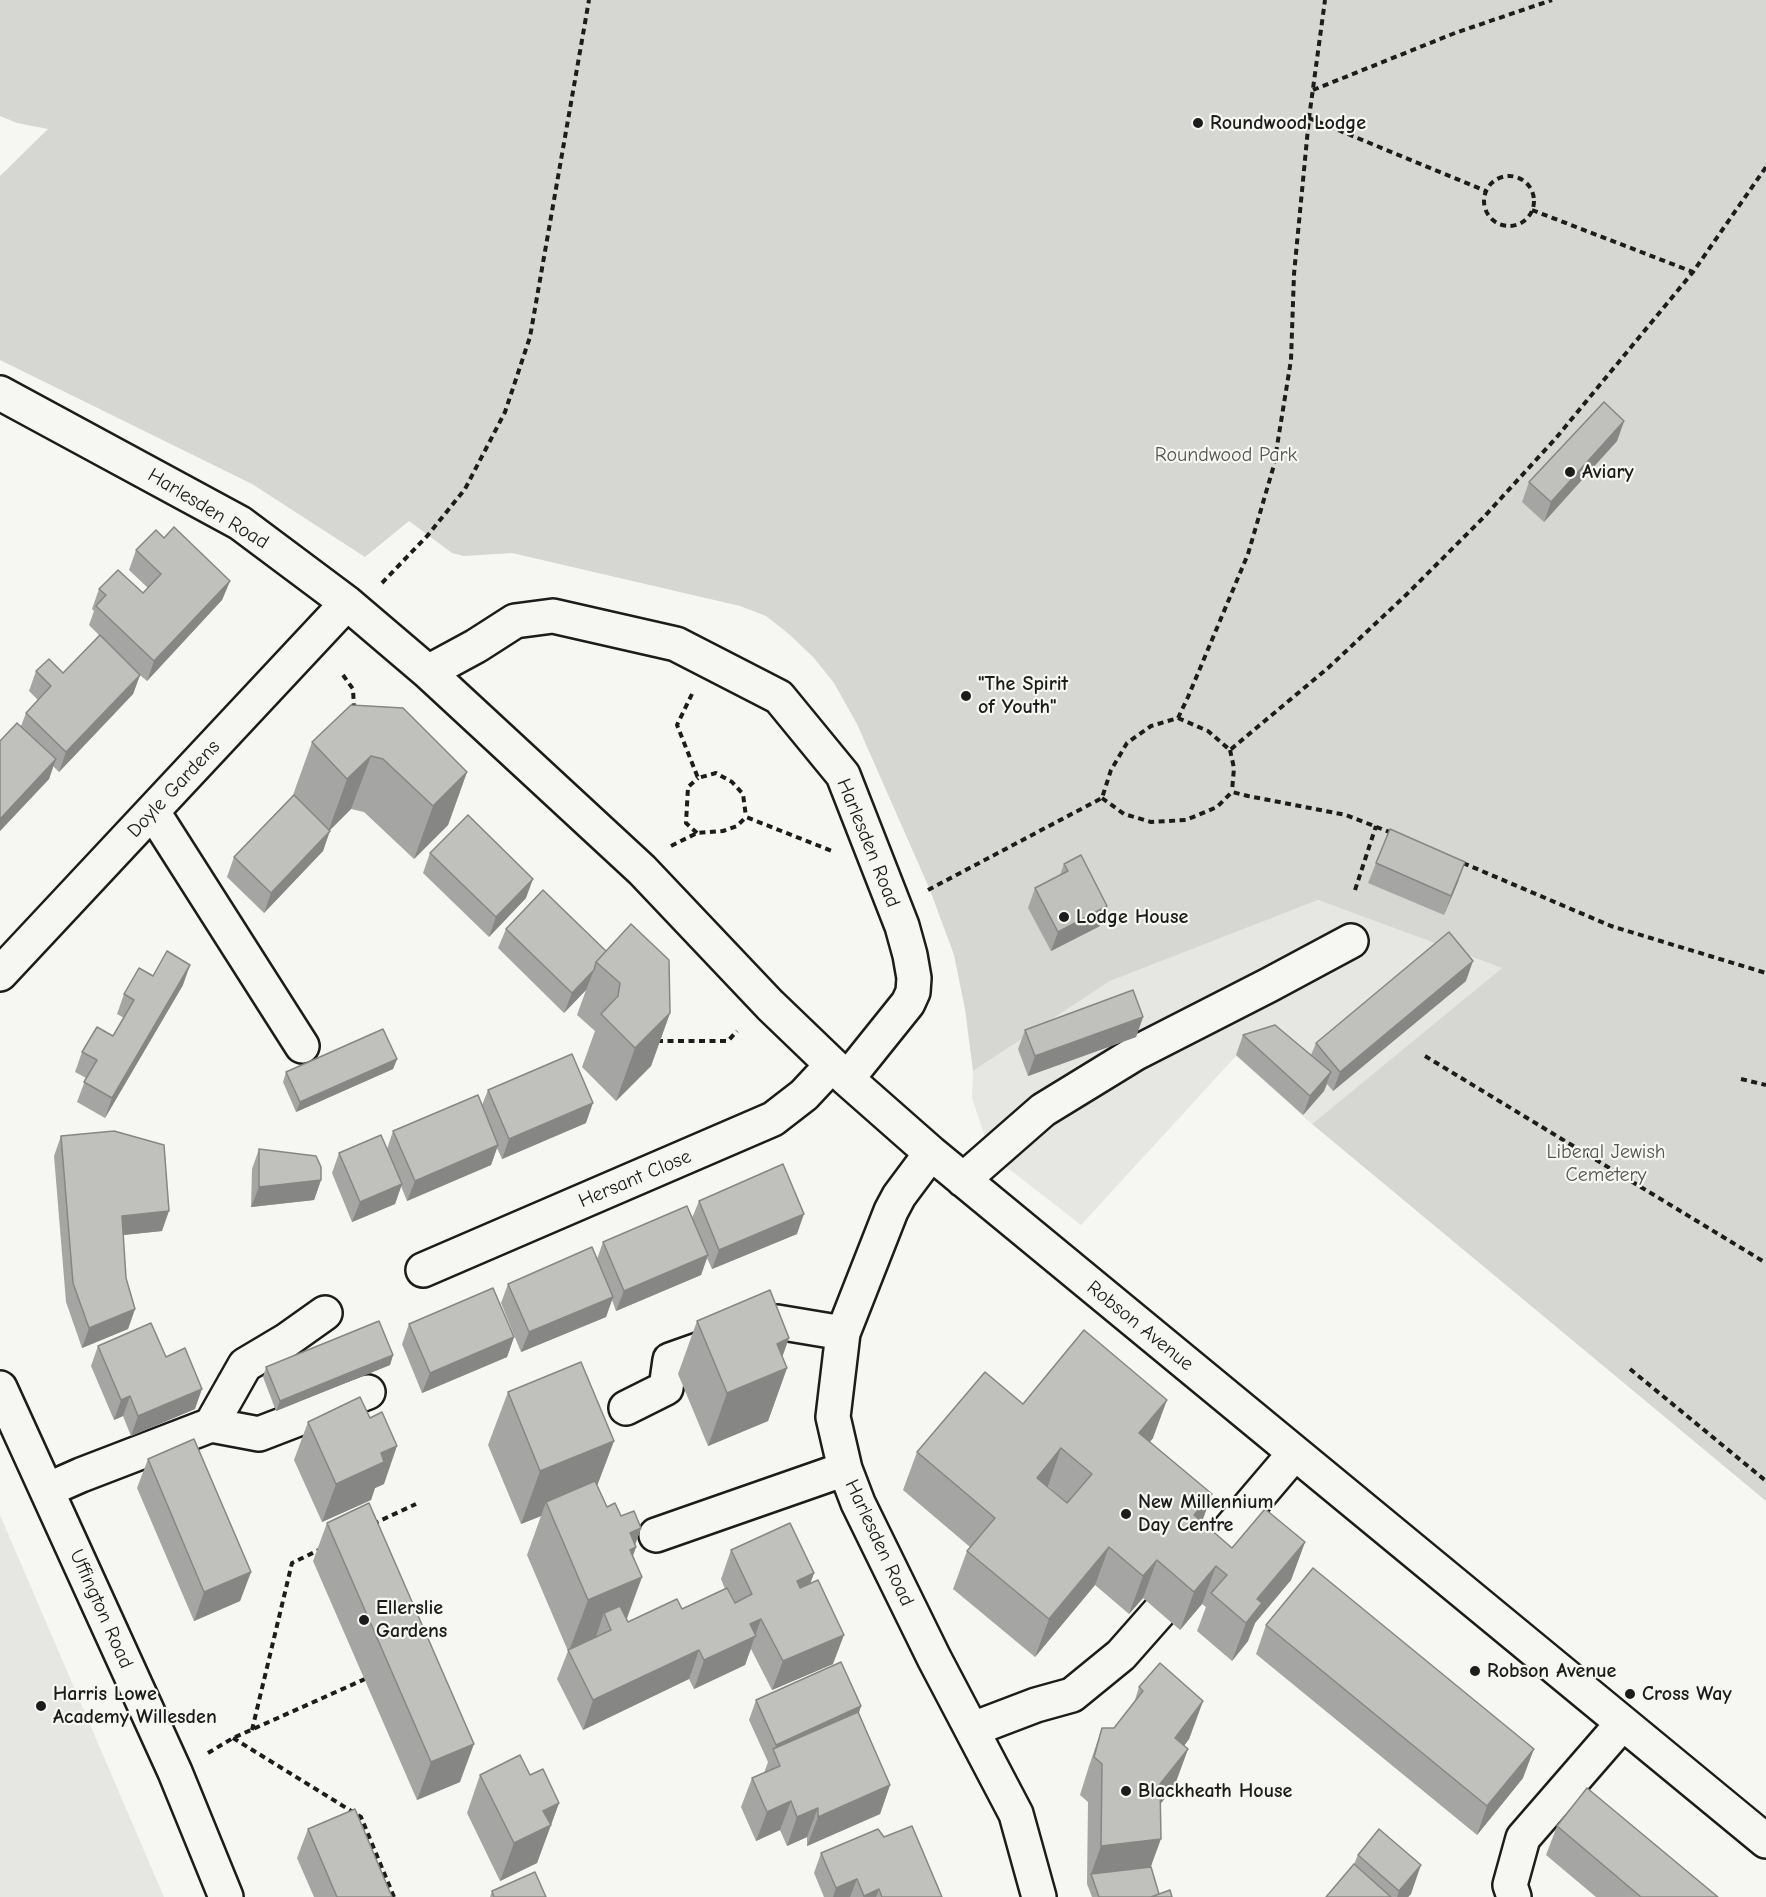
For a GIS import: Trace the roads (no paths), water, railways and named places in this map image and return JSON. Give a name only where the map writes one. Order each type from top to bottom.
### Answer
[{"type":"street","name":"Harlesden Road","points":[[0,393],[240,524],[347,603],[428,672],[642,870],[770,1005],[839,1072],[931,1153],[899,1196],[891,1211],[843,1333],[833,1417],[845,1469],[863,1514],[934,1658],[1016,1814],[1039,1897]]},
{"type":"street","name":"Doyle Gardens","points":[[0,974],[347,603]]},
{"type":"street","name":"Harlesden Road","points":[[428,672],[476,646],[515,621],[553,616],[676,644],[779,697],[843,776],[894,904],[910,955],[914,978],[913,992],[908,1004],[839,1072]]},
{"type":"street","points":[[153,812],[302,1046]]},
{"type":"street","points":[[963,1180],[1042,1110],[1136,1053],[1351,941]]},
{"type":"street","name":"Hersant Close","points":[[423,1270],[773,1119],[839,1072]]},
{"type":"street","name":"Robson Avenue","points":[[931,1153],[1766,1841]]},
{"type":"street","points":[[212,1425],[245,1365],[287,1340],[325,1313]]},
{"type":"street","points":[[626,1408],[666,1388],[670,1360],[777,1322],[843,1333]]},
{"type":"street","name":"Uffington Road","points":[[0,1388],[175,1772],[226,1897]]},
{"type":"street","points":[[47,1490],[212,1425],[259,1434],[368,1392]]},
{"type":"street","points":[[1197,1568],[1294,1454]]},
{"type":"street","points":[[656,1535],[845,1469]]},
{"type":"street","points":[[973,1730],[1072,1695],[1121,1655],[1159,1612]]},
{"type":"street","points":[[1514,1897],[1510,1885],[1523,1838],[1622,1724]]},
{"type":"place","name":"Roundwood Lodge","points":[[1198,123]]},
{"type":"place","name":"Aviary","points":[[1570,472]]},
{"type":"place","name":"\"The Spirit of Youth\"","points":[[966,696]]},
{"type":"place","name":"Lodge House","points":[[1064,917]]},
{"type":"place","name":"New Millennium Day Centre","points":[[1126,1514]]},
{"type":"place","name":"Ellerslie Gardens","points":[[364,1620]]},
{"type":"place","name":"Robson Avenue","points":[[1475,1671]]},
{"type":"place","name":"Cross Way","points":[[1630,1694]]},
{"type":"place","name":"Harris Lowe Academy Willesden","points":[[41,1706]]},
{"type":"place","name":"Blackheath House","points":[[1126,1791]]},
{"type":"park label","name":"Roundwood Park","points":[[1226,455]]},
{"type":"park label","name":"Liberal Jewish Cemetery","points":[[1606,1164]]}]
